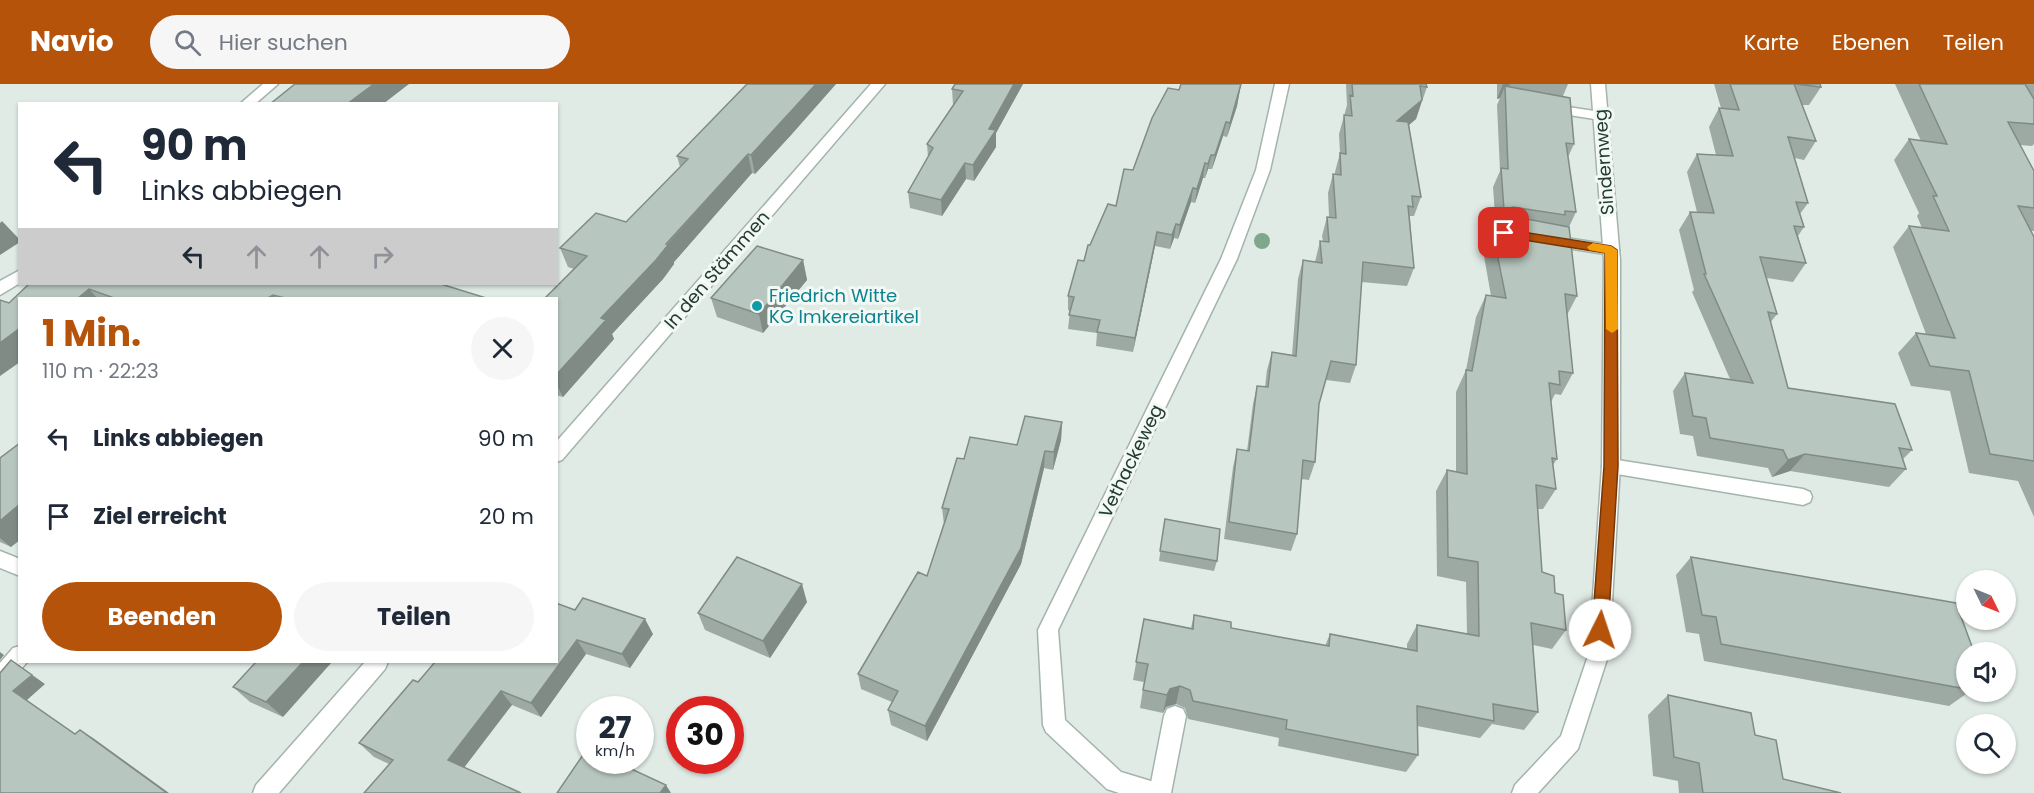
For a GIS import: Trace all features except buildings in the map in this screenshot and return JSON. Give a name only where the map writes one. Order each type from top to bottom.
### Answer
[{"type":"street","points":[[248,102],[271,84]]},
{"type":"street","name":"In den Stämmen","points":[[558,453],[878,84]]},
{"type":"street","name":"Vethackeweg","points":[[1155,793],[1114,781],[1054,725],[1048,630],[1229,259],[1263,170],[1282,84]]},
{"type":"street","name":"Sindernweg","points":[[1523,793],[1570,742],[1599,653],[1611,466],[1611,250],[1598,84]]},
{"type":"street","points":[[1537,107],[1601,116]]},
{"type":"street","points":[[1536,238],[1611,250]]},
{"type":"street","points":[[0,289],[18,276]]},
{"type":"street","points":[[1611,466],[1803,497]]},
{"type":"street","points":[[0,560],[18,567]]},
{"type":"street","points":[[0,679],[18,657]]},
{"type":"street","points":[[264,793],[377,663]]},
{"type":"street","points":[[1160,793],[1175,716]]},
{"type":"slow traffic","points":[[1593,247],[1611,250],[1612,329]]},
{"type":"place","name":"Friedrich Witte KG Imkereiartikel","points":[[757,306]]},
{"type":"route","points":[[1504,233],[1611,250],[1611,466],[1600,630]]}]
